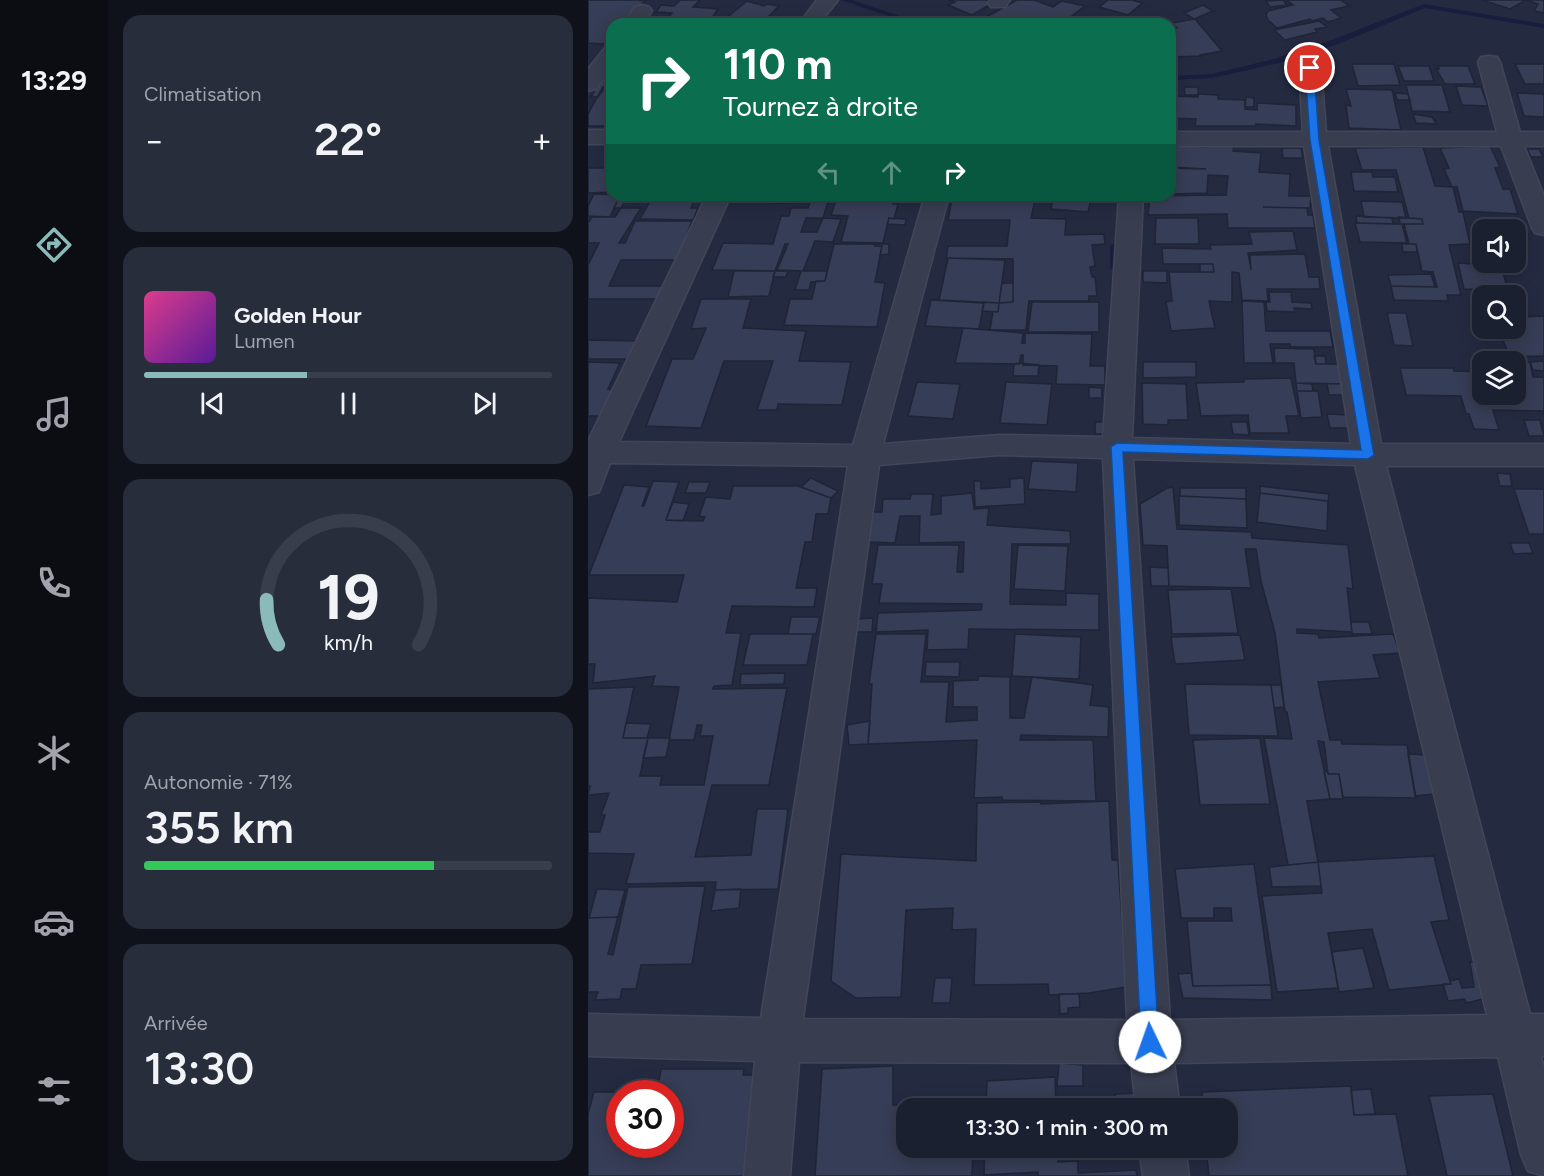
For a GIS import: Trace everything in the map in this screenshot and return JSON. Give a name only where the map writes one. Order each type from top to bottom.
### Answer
[{"type":"street","points":[[813,18],[828,0]]},
{"type":"street","points":[[588,84],[606,60]]},
{"type":"street","points":[[1489,62],[1510,140],[1544,228]]},
{"type":"street","points":[[1310,68],[1315,140],[1368,455],[1528,1035],[1544,1155]]},
{"type":"street","points":[[588,137],[606,137]]},
{"type":"street","points":[[1176,139],[1544,139]]},
{"type":"street","points":[[588,484],[594,452],[716,201]]},
{"type":"street","points":[[767,1176],[779,1040],[865,456],[935,201]]},
{"type":"street","points":[[1131,201],[1117,447],[1150,1042],[1157,1098]]},
{"type":"street","points":[[594,452],[865,456],[999,445],[1368,455],[1544,455]]},
{"type":"street","points":[[588,1035],[779,1040],[1150,1042],[1528,1035]]},
{"type":"street","points":[[1163,1158],[1166,1176]]},
{"type":"building","points":[[588,0],[645,1],[639,7],[635,7],[626,18],[606,18],[606,41],[603,44],[588,43]]},
{"type":"building","points":[[680,0],[700,0],[693,7],[718,9],[712,18],[668,18],[672,13],[656,12],[661,5],[674,6]]},
{"type":"building","points":[[949,0],[987,0],[993,3],[972,15],[948,5],[955,2]]},
{"type":"building","points":[[1017,0],[1034,0],[1053,7],[1062,1],[1085,6],[1069,18],[993,18],[988,16]]},
{"type":"building","points":[[1108,0],[1132,0],[1142,3],[1128,15],[1099,7]]},
{"type":"building","points":[[1283,0],[1287,5],[1270,7],[1266,1]]},
{"type":"building","points":[[1286,0],[1341,0],[1349,6],[1331,10],[1341,18],[1328,22],[1323,18],[1312,21],[1310,19],[1277,28],[1266,15],[1268,11],[1293,5]]},
{"type":"building","points":[[1482,0],[1526,0],[1510,9]]},
{"type":"building","points":[[1526,0],[1544,0],[1544,13],[1534,11],[1538,4]]},
{"type":"building","points":[[747,1],[764,6],[767,4],[779,6],[767,18],[726,18]]},
{"type":"building","points":[[1203,5],[1213,11],[1194,19],[1184,13]]},
{"type":"building","points":[[1195,19],[1222,51],[1201,56],[1176,57],[1176,22]]},
{"type":"building","points":[[1319,21],[1327,27],[1315,29],[1317,32],[1285,40],[1274,30]]},
{"type":"building","points":[[1352,64],[1394,64],[1400,85],[1358,86]]},
{"type":"building","points":[[1515,64],[1544,64],[1544,84],[1525,84]]},
{"type":"building","points":[[1398,66],[1429,66],[1434,81],[1404,81]]},
{"type":"building","points":[[1438,66],[1468,66],[1475,84],[1445,84],[1436,69],[1439,69]]},
{"type":"building","points":[[601,80],[606,80],[606,86],[598,97],[591,97]]},
{"type":"building","points":[[1406,85],[1442,85],[1450,112],[1412,111]]},
{"type":"building","points":[[1456,86],[1481,87],[1488,106],[1462,105]]},
{"type":"building","points":[[603,87],[606,87],[606,126],[588,126],[588,114]]},
{"type":"building","points":[[1184,87],[1198,87],[1198,95],[1185,95]]},
{"type":"building","points":[[1346,89],[1392,90],[1401,130],[1349,128],[1346,105],[1351,106]]},
{"type":"building","points":[[1395,93],[1408,94],[1410,100],[1397,100]]},
{"type":"building","points":[[1517,93],[1544,94],[1544,117],[1524,116]]},
{"type":"building","points":[[1198,94],[1218,95],[1218,99],[1245,100],[1245,109],[1257,110],[1257,103],[1296,105],[1296,126],[1256,124],[1256,126],[1195,126],[1196,119],[1176,118],[1176,96],[1198,97]]},
{"type":"building","points":[[1246,97],[1254,98],[1254,107],[1245,107]]},
{"type":"building","points":[[1413,114],[1432,117],[1437,124],[1416,123]]},
{"type":"building","points":[[1207,143],[1234,144],[1233,151],[1261,153],[1259,172],[1290,174],[1289,196],[1311,196],[1310,208],[1263,207],[1307,208],[1308,215],[1313,215],[1315,228],[1228,228],[1227,214],[1148,215],[1149,201],[1176,201],[1176,196],[1226,195],[1228,176],[1208,175],[1207,193],[1176,194],[1176,168],[1206,169],[1176,167],[1176,145],[1207,147]]},
{"type":"building","points":[[1490,146],[1500,167],[1495,168],[1503,189],[1510,189],[1518,214],[1463,211],[1457,187],[1453,187],[1459,212],[1463,212],[1470,244],[1449,245],[1461,295],[1447,295],[1448,301],[1394,300],[1391,286],[1437,287],[1433,272],[1422,271],[1416,244],[1409,244],[1404,224],[1423,224],[1422,219],[1409,218],[1396,170],[1362,170],[1355,148],[1423,147],[1435,186],[1452,187],[1444,169],[1449,168],[1440,148]]},
{"type":"building","points":[[1282,148],[1301,148],[1303,158],[1283,158]]},
{"type":"building","points":[[1527,149],[1539,149],[1543,157],[1531,157]]},
{"type":"building","points":[[588,168],[606,168],[606,192],[588,193]]},
{"type":"building","points":[[1351,172],[1372,172],[1373,177],[1395,177],[1398,192],[1354,191]]},
{"type":"building","points":[[594,194],[606,194],[606,201],[617,201],[610,217],[588,216],[588,206]]},
{"type":"building","points":[[617,201],[625,201],[621,208],[614,208]]},
{"type":"building","points":[[650,201],[694,201],[691,208],[698,208],[693,220],[640,219]]},
{"type":"building","points":[[774,201],[798,201],[797,203],[773,203]]},
{"type":"building","points":[[811,201],[828,201],[823,218],[841,219],[833,242],[815,241],[803,271],[777,270],[788,244],[785,244],[775,271],[712,270],[723,243],[773,244],[781,216],[789,216],[791,208],[808,208]],"holes":[[[806,218],[823,218],[817,232],[801,232]]]},
{"type":"building","points":[[830,201],[894,201],[893,204],[898,204],[894,219],[889,218],[883,243],[841,242],[848,216],[831,215],[835,203],[829,203]]},
{"type":"building","points":[[952,201],[1035,201],[1031,218],[1066,219],[1065,235],[1104,234],[1105,244],[1092,245],[1095,266],[1090,267],[1092,277],[1095,277],[1097,296],[1089,296],[1089,301],[1029,301],[1026,330],[990,330],[993,312],[998,312],[999,303],[1013,302],[1013,259],[946,258],[948,246],[1007,246],[1010,220],[948,220]]},
{"type":"building","points":[[1053,201],[1091,201],[1088,212],[1051,209]]},
{"type":"building","points":[[1361,201],[1402,202],[1406,218],[1364,217]]},
{"type":"building","points":[[621,208],[641,208],[619,243],[625,243],[635,221],[692,221],[678,260],[621,260],[609,286],[666,286],[662,299],[588,299],[588,265],[599,243],[588,243],[588,223],[592,217],[615,217]]},
{"type":"building","points":[[1356,216],[1392,218],[1393,224],[1357,223]]},
{"type":"building","points":[[1399,217],[1422,219],[1423,224],[1400,224]]},
{"type":"building","points":[[889,218],[906,219],[905,225],[887,224]]},
{"type":"building","points":[[1156,218],[1198,218],[1199,244],[1155,244]]},
{"type":"building","points":[[1355,223],[1402,224],[1407,243],[1360,242]]},
{"type":"building","points":[[1293,231],[1297,250],[1248,253],[1251,270],[1250,255],[1305,254],[1309,277],[1319,277],[1320,289],[1267,289],[1268,301],[1242,300],[1239,273],[1232,272],[1232,302],[1209,301],[1215,328],[1171,331],[1166,302],[1172,301],[1169,272],[1214,272],[1213,264],[1163,264],[1162,248],[1211,249],[1210,245],[1252,244],[1249,232]]},
{"type":"building","points":[[834,244],[882,246],[875,282],[885,283],[877,327],[784,325],[790,299],[812,299],[816,281],[825,281]]},
{"type":"building","points":[[875,244],[889,244],[889,254],[880,255],[882,246],[875,246]]},
{"type":"building","points":[[1402,244],[1416,244],[1417,252],[1403,252]]},
{"type":"building","points":[[948,258],[1005,260],[999,303],[939,300]]},
{"type":"building","points":[[1458,263],[1472,264],[1472,273],[1503,273],[1507,285],[1472,285],[1472,289],[1464,289]]},
{"type":"building","points":[[1200,264],[1213,264],[1214,272],[1200,272]]},
{"type":"building","points":[[734,271],[775,271],[769,296],[728,297]]},
{"type":"building","points":[[775,271],[788,271],[786,277],[773,277]]},
{"type":"building","points":[[801,271],[827,271],[825,281],[811,282],[809,290],[795,290]]},
{"type":"building","points":[[1143,271],[1167,271],[1167,283],[1143,282]]},
{"type":"building","points":[[1431,274],[1435,287],[1391,286],[1388,275]]},
{"type":"building","points":[[1002,283],[1013,283],[1013,302],[999,303]]},
{"type":"building","points":[[1269,292],[1291,292],[1292,302],[1311,303],[1312,309],[1294,308],[1295,312],[1267,311],[1266,302],[1270,302]]},
{"type":"building","points":[[701,299],[751,299],[743,328],[806,331],[799,361],[851,362],[842,405],[778,404],[777,410],[757,410],[773,361],[724,361],[701,428],[646,426],[672,359],[693,359],[706,328],[691,329]]},
{"type":"building","points":[[931,300],[984,303],[979,329],[925,326]]},
{"type":"building","points":[[1242,301],[1264,302],[1266,331],[1330,331],[1333,347],[1290,347],[1290,344],[1270,344],[1273,363],[1244,363]]},
{"type":"building","points":[[984,302],[999,303],[998,312],[982,311]]},
{"type":"building","points":[[1032,302],[1099,302],[1099,332],[1028,332]]},
{"type":"building","points":[[1387,313],[1406,313],[1413,346],[1394,345]]},
{"type":"building","points":[[1544,316],[1544,356],[1526,357],[1526,351],[1508,351],[1503,339],[1526,339],[1526,317]]},
{"type":"building","points":[[963,328],[1023,333],[1022,343],[1025,343],[1025,333],[1092,334],[1090,366],[1105,366],[1105,385],[1056,384],[1057,366],[1023,365],[1023,355],[1021,355],[1019,364],[955,363]]},
{"type":"building","points":[[588,340],[640,341],[631,359],[588,359]]},
{"type":"building","points":[[1274,348],[1314,349],[1316,364],[1343,364],[1346,384],[1296,383],[1294,363],[1275,363]]},
{"type":"building","points":[[1314,356],[1325,356],[1326,364],[1316,364]]},
{"type":"building","points":[[1544,361],[1544,371],[1533,370],[1530,362]]},
{"type":"building","points":[[588,362],[620,363],[608,389],[612,390],[601,416],[588,416]]},
{"type":"building","points":[[1143,362],[1196,362],[1196,377],[1143,378]]},
{"type":"building","points":[[1526,362],[1530,362],[1533,377],[1544,377],[1544,415],[1543,411],[1493,410],[1499,430],[1474,429],[1469,414],[1466,414],[1461,396],[1406,395],[1400,368],[1453,368],[1454,371],[1472,372],[1472,405],[1526,405]]},
{"type":"building","points":[[1014,364],[1039,365],[1038,376],[1013,376]]},
{"type":"building","points":[[1291,378],[1299,416],[1286,416],[1289,433],[1250,433],[1248,415],[1201,416],[1196,383]]},
{"type":"building","points":[[917,382],[960,384],[953,419],[908,416]]},
{"type":"building","points":[[1006,382],[1052,384],[1047,425],[1000,423]]},
{"type":"building","points":[[1142,383],[1186,384],[1188,420],[1168,420],[1168,425],[1143,424]]},
{"type":"building","points":[[1296,383],[1312,384],[1313,391],[1297,391]]},
{"type":"building","points":[[1327,384],[1345,384],[1347,395],[1329,395]]},
{"type":"building","points":[[1089,387],[1102,388],[1102,398],[1089,398]]},
{"type":"building","points":[[1297,391],[1318,391],[1322,417],[1301,418]]},
{"type":"building","points":[[1327,414],[1351,415],[1354,428],[1330,428]]},
{"type":"building","points":[[1524,420],[1540,420],[1544,436],[1529,436]]},
{"type":"building","points":[[1095,422],[1109,422],[1109,434],[1095,434]]},
{"type":"building","points":[[1231,422],[1247,422],[1249,435],[1233,434]]},
{"type":"building","points":[[1032,461],[1078,463],[1076,492],[1028,489]]},
{"type":"building","points":[[1497,473],[1510,474],[1512,486],[1500,486]]},
{"type":"building","points":[[811,478],[838,491],[831,498],[801,487]]},
{"type":"building","points":[[1024,478],[1025,504],[975,507],[974,481],[981,481],[981,489],[1010,487],[1010,479]]},
{"type":"building","points":[[653,481],[679,482],[666,520],[703,521],[705,517],[699,516],[706,497],[730,499],[733,486],[798,486],[831,498],[828,514],[816,514],[812,542],[805,542],[796,588],[817,588],[814,607],[732,606],[726,633],[741,633],[732,685],[714,686],[713,689],[787,688],[769,785],[712,785],[695,857],[751,855],[757,809],[788,809],[778,889],[715,890],[716,882],[626,884],[634,854],[588,853],[588,832],[600,832],[605,815],[601,815],[609,793],[588,795],[590,786],[588,786],[588,689],[634,687],[623,738],[648,738],[640,776],[662,776],[660,785],[704,785],[713,736],[700,736],[702,725],[697,725],[694,740],[669,740],[679,687],[652,686],[655,676],[593,683],[595,664],[588,664],[588,598],[677,602],[684,575],[589,575],[624,485],[649,487],[642,506],[644,506]]},
{"type":"building","points":[[689,482],[710,482],[706,493],[685,493]]},
{"type":"building","points":[[1260,486],[1329,494],[1328,501],[1260,493]]},
{"type":"building","points":[[1173,487],[1177,529],[1251,532],[1252,538],[1348,545],[1353,589],[1347,588],[1352,632],[1297,629],[1297,633],[1318,634],[1319,638],[1393,634],[1400,653],[1373,655],[1380,678],[1318,682],[1330,740],[1341,740],[1342,744],[1407,745],[1416,798],[1343,797],[1339,774],[1328,774],[1324,742],[1318,741],[1330,799],[1307,801],[1318,862],[1288,865],[1264,738],[1292,739],[1287,712],[1285,712],[1275,633],[1261,581],[1256,549],[1245,549],[1251,588],[1169,586],[1167,546],[1143,545],[1140,504],[1167,488]]},
{"type":"building","points":[[1180,488],[1246,488],[1246,499],[1180,496]]},
{"type":"building","points":[[1514,489],[1544,489],[1544,534],[1529,534]]},
{"type":"building","points":[[972,493],[974,509],[989,508],[987,525],[1070,531],[1071,544],[1012,544],[1010,604],[1066,605],[1066,593],[1099,594],[1099,630],[969,629],[968,649],[927,650],[928,630],[876,632],[878,613],[981,610],[982,604],[879,603],[882,584],[872,584],[878,545],[959,545],[957,572],[963,572],[964,542],[919,543],[920,516],[900,516],[895,543],[868,542],[873,512],[882,512],[883,499],[910,499],[911,494],[933,494],[931,515],[941,514],[941,496]]},
{"type":"building","points":[[1260,493],[1328,501],[1327,531],[1257,522]]},
{"type":"building","points":[[1179,496],[1246,499],[1247,528],[1179,525]]},
{"type":"building","points":[[673,502],[689,504],[683,521],[666,520]]},
{"type":"building","points":[[1510,543],[1529,543],[1533,553],[1514,554]]},
{"type":"building","points":[[1018,545],[1068,546],[1065,591],[1014,589]]},
{"type":"building","points":[[1150,567],[1168,568],[1169,586],[1151,586]]},
{"type":"building","points":[[1231,589],[1238,633],[1172,634],[1168,590]]},
{"type":"building","points":[[791,617],[820,617],[816,634],[788,634]]},
{"type":"building","points":[[873,618],[872,632],[856,632],[858,619]]},
{"type":"building","points":[[1351,622],[1369,622],[1372,634],[1352,634]]},
{"type":"building","points":[[750,634],[813,634],[807,665],[743,665]]},
{"type":"building","points":[[876,634],[926,634],[921,682],[949,682],[946,722],[977,720],[977,707],[953,707],[953,681],[978,680],[978,676],[1010,677],[1010,718],[1024,718],[1032,677],[1093,685],[1090,705],[1109,707],[1108,737],[1021,735],[1020,740],[1093,740],[1096,801],[974,798],[977,740],[868,744],[872,684],[869,684]]},
{"type":"building","points":[[1015,634],[1081,637],[1079,679],[1012,676]]},
{"type":"building","points":[[1240,635],[1245,660],[1175,664],[1171,637]]},
{"type":"building","points":[[926,662],[960,662],[959,677],[925,676]]},
{"type":"building","points":[[785,673],[784,684],[740,685],[741,674]]},
{"type":"building","points":[[1185,684],[1271,685],[1278,736],[1189,735]]},
{"type":"building","points":[[1271,685],[1281,685],[1284,707],[1274,708]]},
{"type":"building","points":[[870,721],[868,744],[849,745],[847,725]]},
{"type":"building","points":[[626,723],[651,724],[647,738],[623,738]]},
{"type":"building","points":[[648,738],[670,738],[666,757],[643,758]]},
{"type":"building","points":[[1260,738],[1270,804],[1200,805],[1193,740]]},
{"type":"building","points":[[1408,754],[1427,755],[1435,794],[1415,796]]},
{"type":"building","points":[[1327,771],[1328,774],[1339,774],[1343,799],[1330,799],[1324,772]]},
{"type":"building","points":[[1109,801],[1112,860],[1118,860],[1126,987],[1089,993],[1049,995],[1048,984],[974,985],[976,929],[952,930],[953,908],[906,910],[901,997],[856,998],[831,981],[841,854],[976,861],[977,803],[1041,802],[1041,804]]},
{"type":"building","points":[[1434,856],[1449,920],[1431,922],[1451,984],[1389,990],[1372,929],[1328,933],[1338,988],[1277,992],[1262,896],[1322,893],[1318,862]]},
{"type":"building","points":[[1318,862],[1321,886],[1272,887],[1269,867]]},
{"type":"building","points":[[1254,864],[1271,985],[1193,986],[1187,921],[1232,921],[1231,908],[1214,908],[1214,918],[1181,918],[1175,869]]},
{"type":"building","points":[[705,886],[692,964],[641,965],[636,989],[622,989],[620,999],[595,1000],[598,992],[588,992],[588,918],[618,917],[608,954],[613,955],[628,887]]},
{"type":"building","points":[[597,889],[625,890],[618,917],[589,918]]},
{"type":"building","points":[[741,889],[739,908],[711,911],[715,890]]},
{"type":"building","points":[[1363,948],[1374,988],[1339,992],[1332,952]]},
{"type":"building","points":[[1470,962],[1488,962],[1492,997],[1466,1003],[1465,999],[1448,1001],[1443,984],[1451,984],[1450,981],[1459,979],[1462,988],[1474,987]]},
{"type":"building","points":[[1191,973],[1193,986],[1271,985],[1272,1000],[1183,998],[1178,974]]},
{"type":"building","points":[[935,978],[952,978],[950,1003],[932,1003]]},
{"type":"building","points":[[1059,994],[1079,994],[1080,1007],[1068,1008],[1068,1013],[1060,1014]]},
{"type":"building","points":[[1059,1063],[1083,1065],[1083,1086],[1057,1086]]},
{"type":"building","points":[[893,1066],[896,1158],[973,1158],[972,1176],[815,1176],[822,1069]]},
{"type":"building","points":[[661,1069],[744,1069],[743,1075],[760,1075],[746,1176],[588,1176],[588,1114],[594,1092],[606,1092],[606,1158],[684,1158],[684,1080],[659,1080]]},
{"type":"building","points":[[1055,1077],[1056,1098],[986,1098],[987,1081]]},
{"type":"building","points":[[1351,1086],[1354,1115],[1396,1114],[1408,1176],[1209,1176],[1207,1158],[1238,1158],[1238,1098],[1202,1098],[1202,1092]]},
{"type":"building","points":[[1371,1089],[1375,1114],[1354,1115],[1351,1090]]},
{"type":"building","points":[[1141,1093],[1141,1098],[1115,1098],[1115,1094]]},
{"type":"building","points":[[1493,1094],[1513,1176],[1447,1176],[1429,1096]]},
{"type":"building","points":[[985,1158],[1058,1158],[1058,1162],[1078,1161],[1078,1173],[1136,1170],[1137,1176],[1038,1176],[1038,1172],[984,1175]]},
{"type":"waterway","points":[[845,0],[901,18]]},
{"type":"waterway","points":[[1176,78],[1212,76],[1276,61],[1335,42],[1424,6],[1544,26]]},
{"type":"waterway","points":[[1115,246],[1115,268]]},
{"type":"route","points":[[1150,1042],[1117,447],[1368,455],[1315,140],[1310,68]]}]
